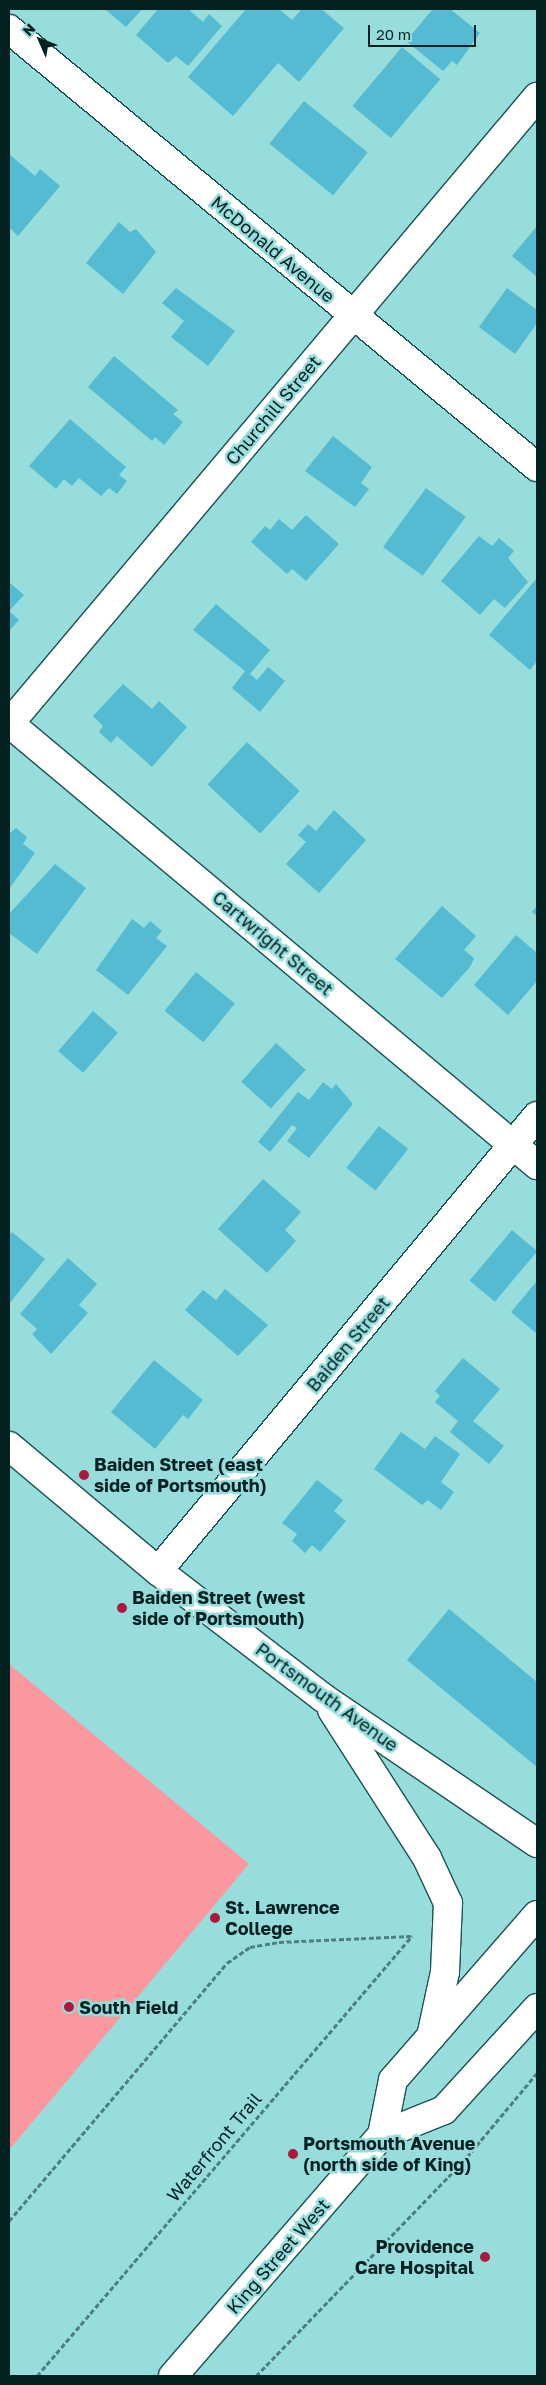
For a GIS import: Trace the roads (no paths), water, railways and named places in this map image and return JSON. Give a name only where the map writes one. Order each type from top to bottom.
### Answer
[{"type":"street","name":"McDonald Avenue","points":[[9,29],[537,467]]},
{"type":"street","name":"Churchill Street","points":[[9,723],[355,316],[537,97]]},
{"type":"street","name":"Cartwright Street","points":[[9,723],[537,1165]]},
{"type":"street","name":"Baiden Street","points":[[158,1571],[537,1116]]},
{"type":"street","name":"Portsmouth Avenue","points":[[9,1446],[158,1571],[322,1697],[537,1843]]},
{"type":"street","points":[[322,1697],[427,1858],[448,1904],[445,1972],[431,2037]]},
{"type":"street","name":"King Street West","points":[[382,2135],[393,2080],[537,1915]]},
{"type":"street","name":"King Street West","points":[[173,2376],[382,2135],[444,2110],[537,2008]]},
{"type":"place","name":"Baiden Street (east side of Portsmouth)","points":[[84,1475]]},
{"type":"place","name":"Baiden Street (west side of Portsmouth)","points":[[122,1608]]},
{"type":"place","name":"St. Lawrence College","points":[[215,1918]]},
{"type":"place","name":"South Field","points":[[69,2007]]},
{"type":"place","name":"Portsmouth Avenue (north side of King)","points":[[293,2154]]},
{"type":"place","name":"Providence Care Hospital","points":[[485,2257]]}]
